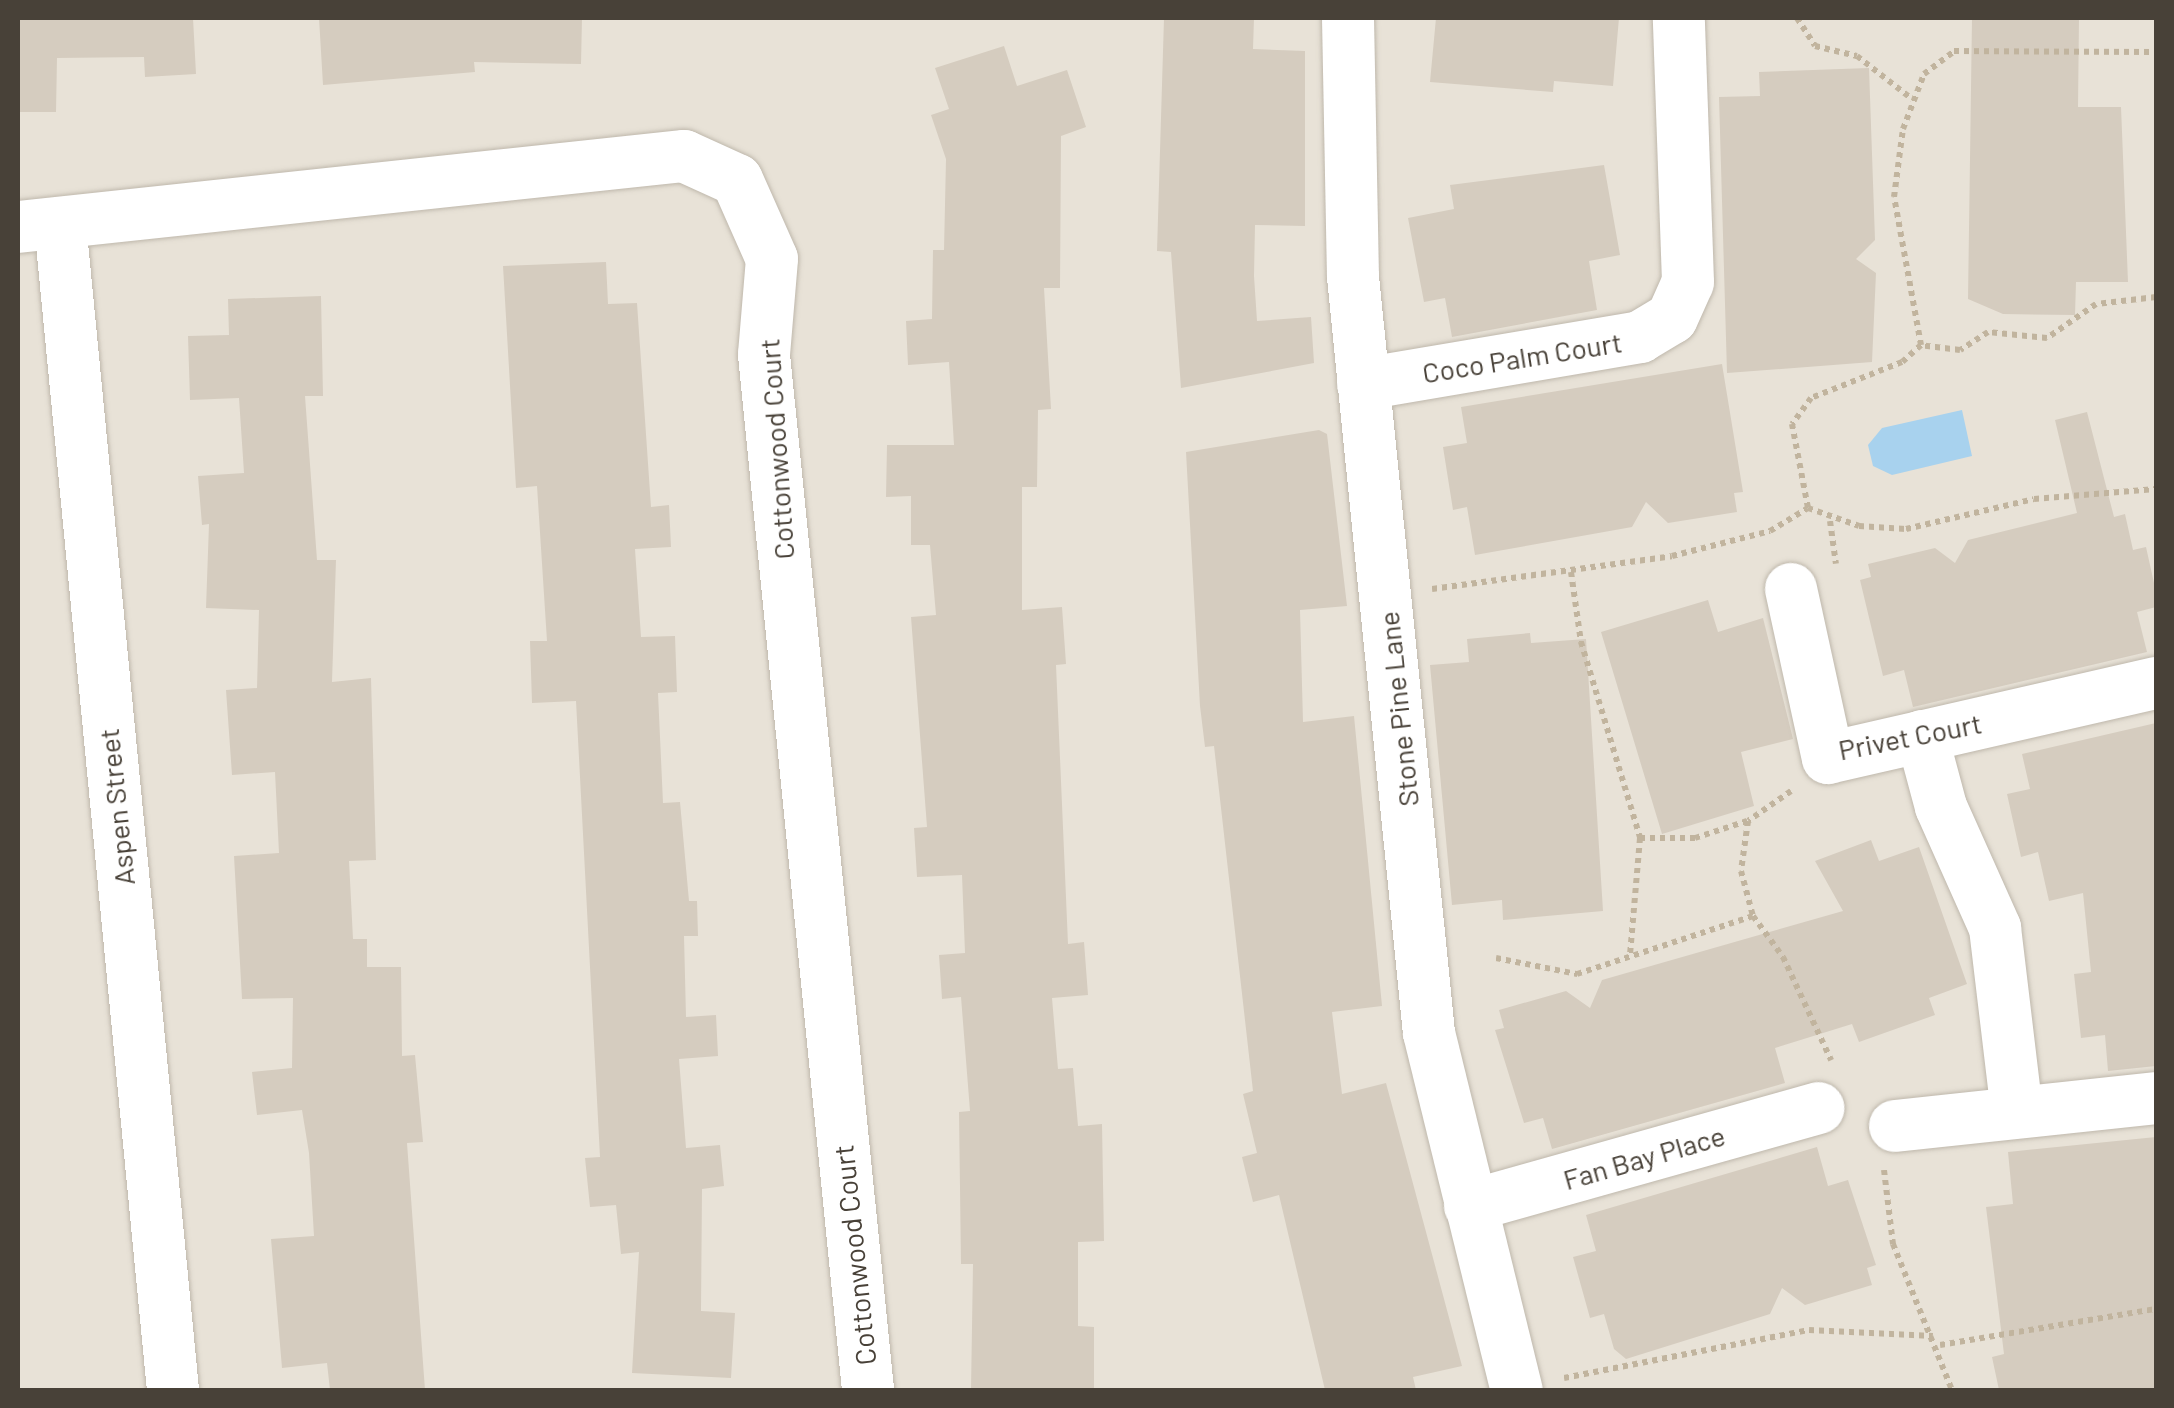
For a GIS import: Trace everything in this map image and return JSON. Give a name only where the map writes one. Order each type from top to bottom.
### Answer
[{"type":"street","name":"Stone Pine Lane","points":[[1348,18],[1363,384],[1429,1033],[1516,1389]]},
{"type":"street","name":"Coco Palm Court","points":[[1363,384],[1640,338],[1672,318],[1688,282],[1679,18]]},
{"type":"street","name":"Cottonwood Court","points":[[39,225],[684,156],[737,180],[772,260],[764,355],[868,1390]]},
{"type":"street","name":"Aspen Street","points":[[39,225],[173,1390]]},
{"type":"street","name":"Privet Court","points":[[1791,589],[1828,758],[2156,683]]},
{"type":"street","points":[[1922,736],[1941,807],[1995,928],[2018,1112]]},
{"type":"street","name":"Fan Bay Place","points":[[1470,1206],[1829,1090]]},
{"type":"street","points":[[1888,1139],[2018,1112],[2156,1098]]},
{"type":"path","points":[[1797,18],[1814,46],[1857,56],[1912,99]]},
{"type":"path","points":[[1921,345],[1895,228],[1912,99],[1924,74],[1954,51],[2156,52]]},
{"type":"path","points":[[2156,297],[2096,304],[2047,338],[1988,332],[1960,350],[1921,345],[1902,362],[1800,406],[1794,468],[1808,508],[1830,521],[1906,529],[2034,498],[2156,489]]},
{"type":"path","points":[[1386,594],[1571,572],[1770,531],[1808,508]]},
{"type":"path","points":[[1571,572],[1581,642],[1640,838],[1630,954]]},
{"type":"path","points":[[1640,838],[1695,838],[1748,821],[1774,796],[1810,786],[1828,758]]},
{"type":"path","points":[[1748,821],[1741,871],[1752,916],[1783,957],[1829,1090]]},
{"type":"path","points":[[1496,958],[1577,974],[1752,916]]},
{"type":"path","points":[[1888,1139],[1892,1244],[1932,1336],[1940,1345],[1952,1390]]},
{"type":"path","points":[[1940,1345],[2156,1309]]},
{"type":"path","points":[[1516,1389],[1809,1330],[1932,1336]]},
{"type":"shaded area","points":[[18,18],[2156,18],[2156,1390],[18,1390]]},
{"type":"water","points":[[1962,410],[1972,456],[1892,475],[1873,466],[1868,445],[1882,428]]},
{"type":"building","points":[[18,18],[193,18],[196,74],[145,77],[144,57],[57,58],[56,112],[18,112]]},
{"type":"building","points":[[319,18],[582,18],[581,64],[474,62],[475,72],[323,85]]},
{"type":"building","points":[[1164,18],[1254,18],[1253,49],[1305,51],[1305,226],[1255,225],[1254,276],[1257,321],[1311,317],[1314,363],[1181,388],[1171,252],[1157,251]]},
{"type":"building","points":[[1436,18],[1619,18],[1613,86],[1554,81],[1553,92],[1430,82]]},
{"type":"building","points":[[1972,18],[2079,18],[2078,107],[2121,107],[2128,282],[2076,282],[2075,315],[2003,314],[1968,299]]},
{"type":"building","points":[[1004,46],[1017,86],[1067,70],[1086,127],[1061,136],[1060,288],[1044,288],[1051,409],[1038,410],[1037,487],[1022,487],[1022,610],[1062,607],[1066,664],[1056,665],[1068,944],[1084,942],[1088,995],[1052,998],[1058,1069],[1073,1068],[1078,1126],[1102,1124],[1104,1241],[1078,1242],[1078,1326],[1094,1327],[1094,1390],[971,1390],[973,1264],[961,1264],[959,1112],[970,1111],[961,997],[942,999],[939,955],[965,953],[962,875],[917,877],[914,828],[927,827],[911,617],[936,615],[930,545],[911,545],[911,496],[886,497],[887,445],[954,445],[949,362],[908,365],[906,321],[932,319],[933,250],[944,250],[946,159],[931,115],[949,109],[935,68]]},
{"type":"building","points":[[1869,68],[1875,240],[1856,259],[1876,273],[1872,362],[1727,373],[1719,97],[1760,96],[1759,72]]},
{"type":"building","points":[[1604,165],[1620,255],[1589,261],[1597,310],[1452,337],[1445,298],[1424,302],[1408,218],[1454,209],[1450,185]]},
{"type":"building","points":[[606,262],[608,304],[637,303],[651,507],[669,505],[671,547],[635,549],[641,637],[675,636],[677,692],[658,693],[663,803],[680,802],[689,901],[697,901],[698,936],[684,936],[686,1017],[716,1015],[718,1056],[679,1059],[686,1148],[720,1145],[724,1186],[702,1189],[701,1311],[735,1313],[731,1378],[632,1373],[639,1252],[621,1254],[616,1205],[590,1207],[585,1158],[600,1157],[576,701],[532,703],[530,641],[547,641],[537,486],[516,488],[503,266]]},
{"type":"building","points":[[321,296],[323,396],[305,396],[317,560],[336,560],[332,682],[371,678],[376,860],[349,861],[353,939],[367,939],[367,967],[401,967],[402,1056],[415,1055],[423,1142],[407,1143],[425,1390],[330,1390],[327,1363],[282,1368],[271,1239],[314,1236],[309,1153],[302,1110],[257,1115],[252,1072],[292,1068],[293,998],[242,999],[234,856],[279,853],[275,772],[232,775],[226,690],[257,688],[259,610],[206,608],[209,524],[202,525],[198,476],[244,473],[239,398],[190,400],[188,336],[229,335],[228,299]]},
{"type":"building","points":[[1722,364],[1743,492],[1734,493],[1737,512],[1668,523],[1646,502],[1632,527],[1475,555],[1467,507],[1453,510],[1443,447],[1467,443],[1461,407]]},
{"type":"building","points":[[2087,412],[2114,517],[2125,514],[2133,550],[2146,547],[2156,607],[2137,612],[2147,652],[1913,707],[1904,670],[1883,676],[1860,580],[1871,577],[1868,564],[1935,548],[1955,563],[1968,540],[2077,513],[2055,420]]},
{"type":"building","points":[[1319,430],[1327,434],[1347,606],[1300,610],[1303,722],[1354,716],[1382,1006],[1332,1012],[1342,1094],[1386,1083],[1462,1366],[1413,1377],[1416,1390],[1325,1390],[1279,1195],[1253,1202],[1242,1157],[1257,1153],[1243,1094],[1253,1091],[1214,746],[1205,747],[1200,706],[1186,452]]},
{"type":"building","points":[[1708,600],[1718,632],[1763,618],[1793,739],[1741,752],[1754,806],[1662,834],[1601,632]]},
{"type":"building","points":[[1530,633],[1531,643],[1586,639],[1603,911],[1503,920],[1502,900],[1452,905],[1430,665],[1469,662],[1467,639]]},
{"type":"building","points":[[2156,723],[2156,1066],[2108,1071],[2105,1035],[2081,1038],[2074,974],[2091,972],[2083,893],[2049,901],[2038,852],[2021,857],[2007,794],[2030,789],[2022,754]]},
{"type":"building","points":[[1871,840],[1879,861],[1919,847],[1967,984],[1929,998],[1935,1015],[1859,1042],[1852,1024],[1775,1048],[1785,1083],[1552,1149],[1543,1118],[1524,1123],[1495,1030],[1504,1028],[1499,1010],[1566,991],[1590,1008],[1602,980],[1843,911],[1815,861]]},
{"type":"building","points":[[2156,1137],[2156,1390],[1999,1390],[1992,1357],[2004,1354],[1986,1207],[2013,1204],[2008,1152]]},
{"type":"building","points":[[1817,1147],[1828,1186],[1848,1180],[1876,1265],[1867,1268],[1872,1285],[1805,1305],[1782,1288],[1770,1314],[1626,1359],[1614,1349],[1604,1314],[1590,1318],[1573,1257],[1596,1251],[1586,1215]]}]
